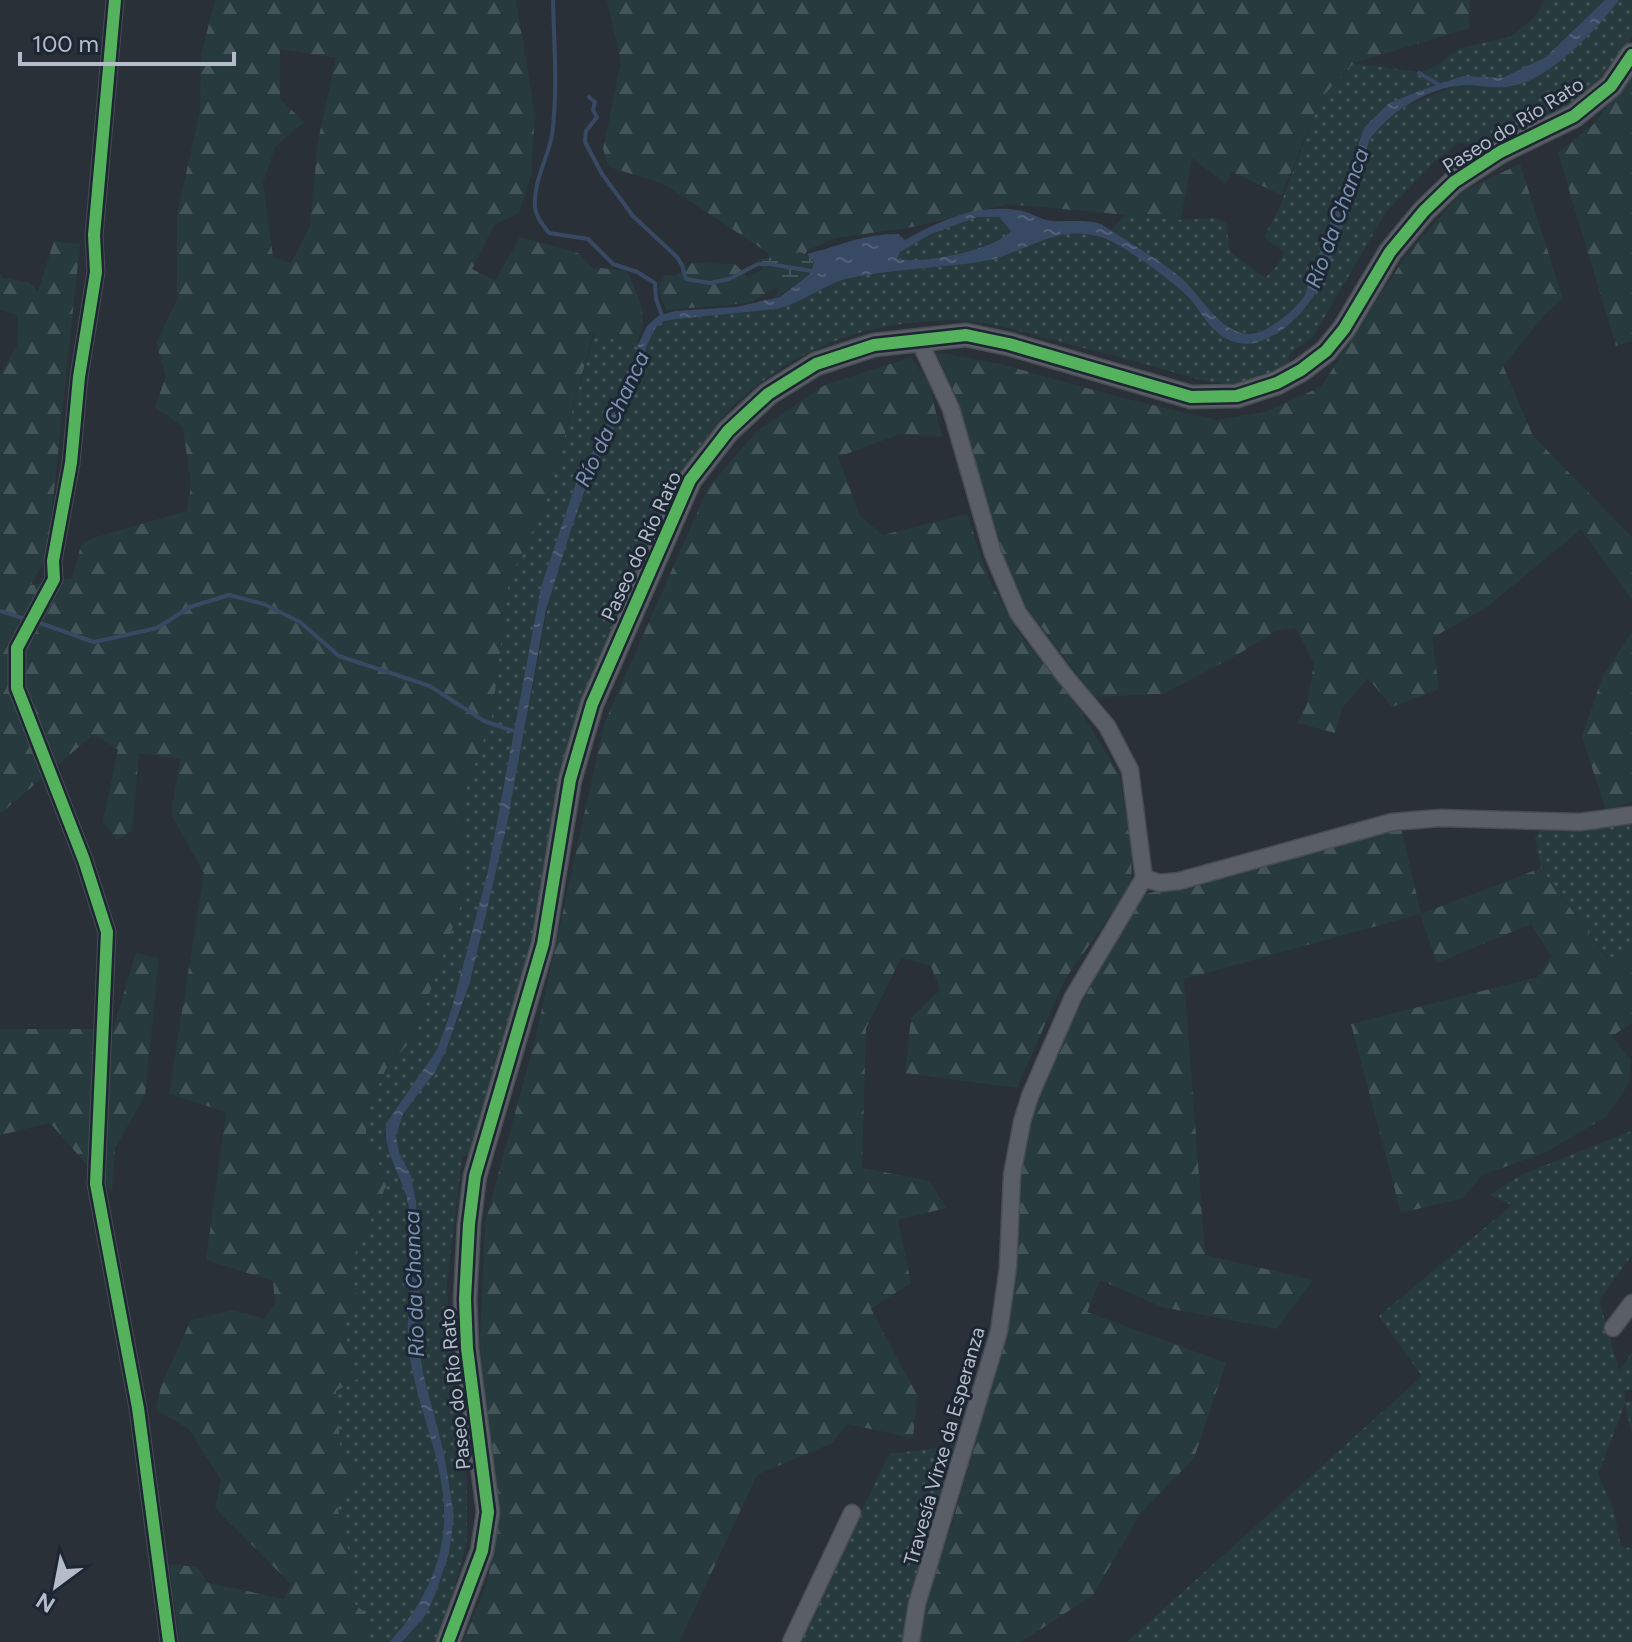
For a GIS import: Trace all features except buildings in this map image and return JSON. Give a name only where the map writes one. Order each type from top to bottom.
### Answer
[{"type":"street","points":[[115,0],[94,235],[96,272],[79,377],[71,463],[53,561],[54,579],[17,648],[17,688],[84,860],[107,932],[96,1184],[138,1408],[169,1642]]},
{"type":"street","name":"Paseo do Río Rato","points":[[448,1642],[482,1551],[488,1512],[467,1348],[465,1299],[475,1176],[543,944],[570,780],[592,704],[690,480],[728,431],[768,394],[816,364],[874,345],[966,335],[1009,344],[1191,397],[1237,396],[1277,383],[1326,351],[1344,329],[1390,252],[1424,211],[1454,182],[1500,152],[1574,116],[1611,86],[1632,55]]},
{"type":"street","points":[[918,338],[951,409],[993,554],[1018,613],[1107,726],[1130,770],[1144,878],[1160,883],[1179,881],[1392,822],[1440,818],[1580,822],[1632,815]]},
{"type":"street","name":"Travesía Virxe da Esperanza","points":[[911,1642],[917,1604],[999,1331],[1008,1267],[1012,1175],[1022,1122],[1030,1096],[1073,997],[1144,878]]},
{"type":"street","points":[[1613,1328],[1632,1303]]},
{"type":"street","points":[[791,1642],[852,1513]]},
{"type":"green space","points":[[215,0],[516,0],[535,116],[531,175],[519,213],[494,225],[472,269],[495,281],[520,237],[578,253],[591,267],[627,271],[642,314],[637,342],[618,341],[594,332],[544,508],[509,580],[492,715],[463,799],[462,901],[414,1037],[386,1069],[366,1112],[366,1138],[388,1182],[349,1266],[359,1305],[342,1324],[357,1379],[336,1391],[340,1445],[361,1474],[337,1506],[351,1561],[352,1601],[367,1615],[371,1630],[357,1642],[180,1642],[169,1564],[197,1567],[208,1583],[284,1599],[291,1584],[215,1508],[221,1480],[189,1429],[156,1410],[161,1386],[191,1320],[234,1310],[264,1319],[275,1303],[273,1281],[206,1260],[226,1112],[169,1094],[204,873],[171,814],[180,759],[139,753],[132,831],[116,840],[103,821],[118,750],[94,734],[0,814],[0,375],[17,346],[18,316],[0,309],[0,274],[3,278],[29,282],[38,291],[54,241],[80,244],[47,557],[31,585],[72,578],[81,545],[96,537],[187,511],[191,485],[183,427],[155,407],[166,376],[156,343],[177,300],[177,214],[200,111],[201,55]],"holes":[[[280,49],[336,58],[318,141],[310,226],[291,263],[273,257],[263,183],[275,147],[304,122],[280,99]]]},
{"type":"green space","points":[[607,0],[1470,0],[1469,28],[1354,63],[1320,99],[1282,195],[1232,172],[1226,184],[1192,158],[1181,220],[1008,204],[908,228],[835,238],[808,250],[786,282],[749,303],[666,310],[658,288],[665,275],[675,276],[692,263],[735,264],[748,277],[768,267],[771,260],[767,252],[664,184],[609,167],[603,149],[621,62]]},
{"type":"green space","points":[[1545,0],[1605,0],[1547,57],[1502,78],[1463,77],[1389,103],[1364,128],[1304,297],[1271,326],[1243,333],[1232,329],[1221,322],[1174,273],[1110,230],[1126,215],[1181,220],[1216,218],[1226,223],[1230,252],[1265,278],[1278,265],[1284,252],[1264,237],[1278,211],[1320,99],[1354,63],[1418,72],[1431,69],[1460,48],[1510,37],[1534,18]]},
{"type":"green space","points":[[1619,0],[1632,0],[1632,37],[1614,64],[1571,106],[1542,122],[1484,146],[1459,143],[1434,162],[1386,212],[1313,337],[1289,354],[1289,368],[1233,385],[1201,380],[990,324],[954,320],[910,323],[850,336],[793,361],[743,397],[702,443],[662,516],[632,596],[487,1103],[472,1152],[462,1157],[447,1284],[452,1379],[467,1482],[467,1541],[439,1642],[402,1642],[425,1616],[454,1516],[444,1453],[423,1373],[417,1333],[421,1269],[416,1202],[411,1176],[399,1152],[396,1137],[403,1114],[420,1091],[458,1020],[470,982],[507,824],[553,579],[588,481],[636,384],[647,345],[656,327],[664,321],[677,319],[777,309],[845,279],[986,260],[1067,234],[1089,235],[1111,242],[1134,255],[1179,289],[1232,342],[1295,321],[1354,187],[1369,140],[1376,130],[1406,106],[1455,86],[1514,87],[1539,76],[1576,46]]},
{"type":"green space","points":[[1632,72],[1632,341],[1616,346],[1558,153],[1595,123]]},
{"type":"green space","points":[[1520,164],[1563,299],[1545,314],[1503,366],[1533,436],[1632,537],[1632,600],[1581,529],[1487,607],[1432,638],[1439,689],[1392,707],[1368,678],[1342,708],[1335,733],[1298,723],[1307,704],[1314,664],[1296,628],[1275,631],[1163,694],[1094,697],[1025,605],[998,543],[959,403],[936,352],[1001,364],[1216,420],[1265,412],[1321,387],[1407,254],[1463,191]]},
{"type":"green space","points":[[977,217],[999,217],[1012,231],[974,250],[924,260],[897,259],[900,252],[931,234]]},
{"type":"green space","points":[[800,252],[812,258],[812,271],[773,299],[779,289],[757,260]]},
{"type":"green space","points":[[595,332],[618,341],[639,342],[630,380],[576,483],[541,587],[487,875],[451,1011],[437,1050],[384,1134],[405,1186],[409,1207],[414,1376],[440,1470],[446,1509],[444,1545],[425,1594],[409,1620],[389,1642],[357,1642],[371,1630],[367,1615],[352,1602],[351,1561],[337,1506],[361,1474],[339,1445],[336,1391],[357,1379],[342,1324],[359,1305],[349,1266],[388,1182],[366,1138],[366,1112],[386,1069],[414,1037],[462,901],[463,799],[492,715],[509,580],[544,508]]},
{"type":"green space","points":[[911,357],[929,384],[942,437],[900,434],[838,457],[860,516],[883,535],[967,514],[989,580],[1018,632],[1077,705],[1119,774],[1132,849],[1131,886],[1065,979],[1017,1088],[905,1073],[911,1018],[940,990],[931,966],[901,958],[866,1028],[862,1168],[930,1181],[946,1208],[898,1220],[911,1283],[871,1309],[917,1395],[913,1438],[847,1424],[832,1443],[757,1475],[679,1642],[463,1642],[488,1581],[498,1502],[480,1344],[485,1223],[535,1040],[604,724],[708,488],[757,431],[825,385]]},
{"type":"green space","points":[[1632,631],[1632,802],[1606,810],[1582,737],[1602,678]]},
{"type":"green space","points":[[1632,820],[1632,952],[1608,958],[1541,868],[1535,838],[1541,828]]},
{"type":"green space","points":[[1401,827],[1421,914],[1541,868],[1607,958],[1632,952],[1632,1023],[1612,1036],[1631,1060],[1629,1083],[1606,1117],[1546,1152],[1482,1175],[1463,1198],[1401,1213],[1351,1024],[1538,977],[1551,956],[1531,924],[1437,963],[1420,914],[1184,979],[1205,1255],[1313,1280],[1277,1329],[1162,1307],[1100,1280],[1087,1312],[1226,1363],[1194,1458],[1140,1514],[1093,1595],[1021,1642],[909,1642],[952,1524],[1007,1336],[1018,1256],[1021,1143],[1046,1065],[1143,895],[1295,851]]},
{"type":"green space","points":[[136,953],[159,958],[145,1096],[115,1148],[112,1193],[50,1123],[0,1135],[0,1029],[113,1029]]},
{"type":"green space","points":[[1632,1131],[1632,1255],[1599,1300],[1619,1370],[1632,1353],[1632,1389],[1624,1391],[1625,1402],[1632,1401],[1632,1434],[1625,1404],[1598,1474],[1613,1508],[1621,1547],[1632,1548],[1632,1642],[1127,1642],[1422,1376],[1379,1316],[1512,1205],[1489,1195],[1521,1175]]},
{"type":"green space","points":[[960,1445],[904,1642],[799,1642],[889,1454]]},
{"type":"water","name":"Río da Chanca","points":[[1605,0],[1619,0],[1573,50],[1531,80],[1510,87],[1463,85],[1444,88],[1419,98],[1386,121],[1369,140],[1331,261],[1311,300],[1281,331],[1255,343],[1238,343],[1222,336],[1190,299],[1160,273],[1110,241],[1084,234],[1040,241],[984,261],[845,279],[777,309],[677,319],[664,321],[656,327],[647,345],[636,384],[588,481],[546,610],[507,824],[470,982],[446,1050],[435,1072],[403,1114],[396,1136],[399,1152],[411,1176],[416,1202],[421,1269],[417,1333],[423,1373],[444,1453],[454,1516],[449,1553],[425,1616],[402,1642],[389,1642],[419,1603],[432,1576],[441,1545],[444,1516],[442,1487],[408,1344],[412,1285],[409,1209],[387,1144],[387,1122],[437,1050],[451,1011],[487,875],[541,587],[576,483],[630,380],[638,345],[647,326],[658,316],[675,311],[736,307],[780,297],[811,273],[814,262],[807,254],[873,236],[898,234],[905,240],[958,216],[1002,209],[1021,211],[1052,221],[1101,224],[1179,276],[1228,327],[1252,334],[1277,322],[1304,297],[1364,128],[1389,103],[1463,76],[1502,78],[1546,57]],"holes":[[[977,217],[999,217],[1011,231],[989,245],[940,258],[897,259],[900,252],[931,234]]]},
{"type":"waterway","points":[[553,0],[554,118],[550,144],[536,188],[537,214],[549,233],[588,239],[613,264],[637,272],[655,283],[656,299],[663,318]]},
{"type":"waterway","points":[[1419,73],[1441,86]]},
{"type":"waterway","points":[[589,97],[595,102],[593,110],[597,117],[586,131],[585,142],[602,174],[633,216],[677,257],[686,279],[710,283],[729,279],[758,264],[817,272]]},
{"type":"waterway","points":[[37,622],[94,642],[157,628],[190,607],[229,595],[264,604],[300,622],[339,656],[430,686],[484,721],[519,733]]},
{"type":"waterway","points":[[0,611],[28,620]]},
{"type":"cycle path","points":[[115,0],[94,235],[96,272],[79,377],[71,463],[53,561],[54,579],[17,648],[17,688],[84,860],[107,932],[96,1184],[138,1408],[169,1642]]},
{"type":"cycle path","points":[[448,1642],[482,1551],[488,1512],[467,1348],[465,1299],[475,1176],[543,944],[570,780],[592,704],[690,480],[728,431],[768,394],[816,364],[874,345],[966,335],[1009,344],[1191,397],[1237,396],[1277,383],[1326,351],[1344,329],[1390,252],[1424,211],[1454,182],[1500,152],[1574,116],[1611,86],[1632,55]]}]
